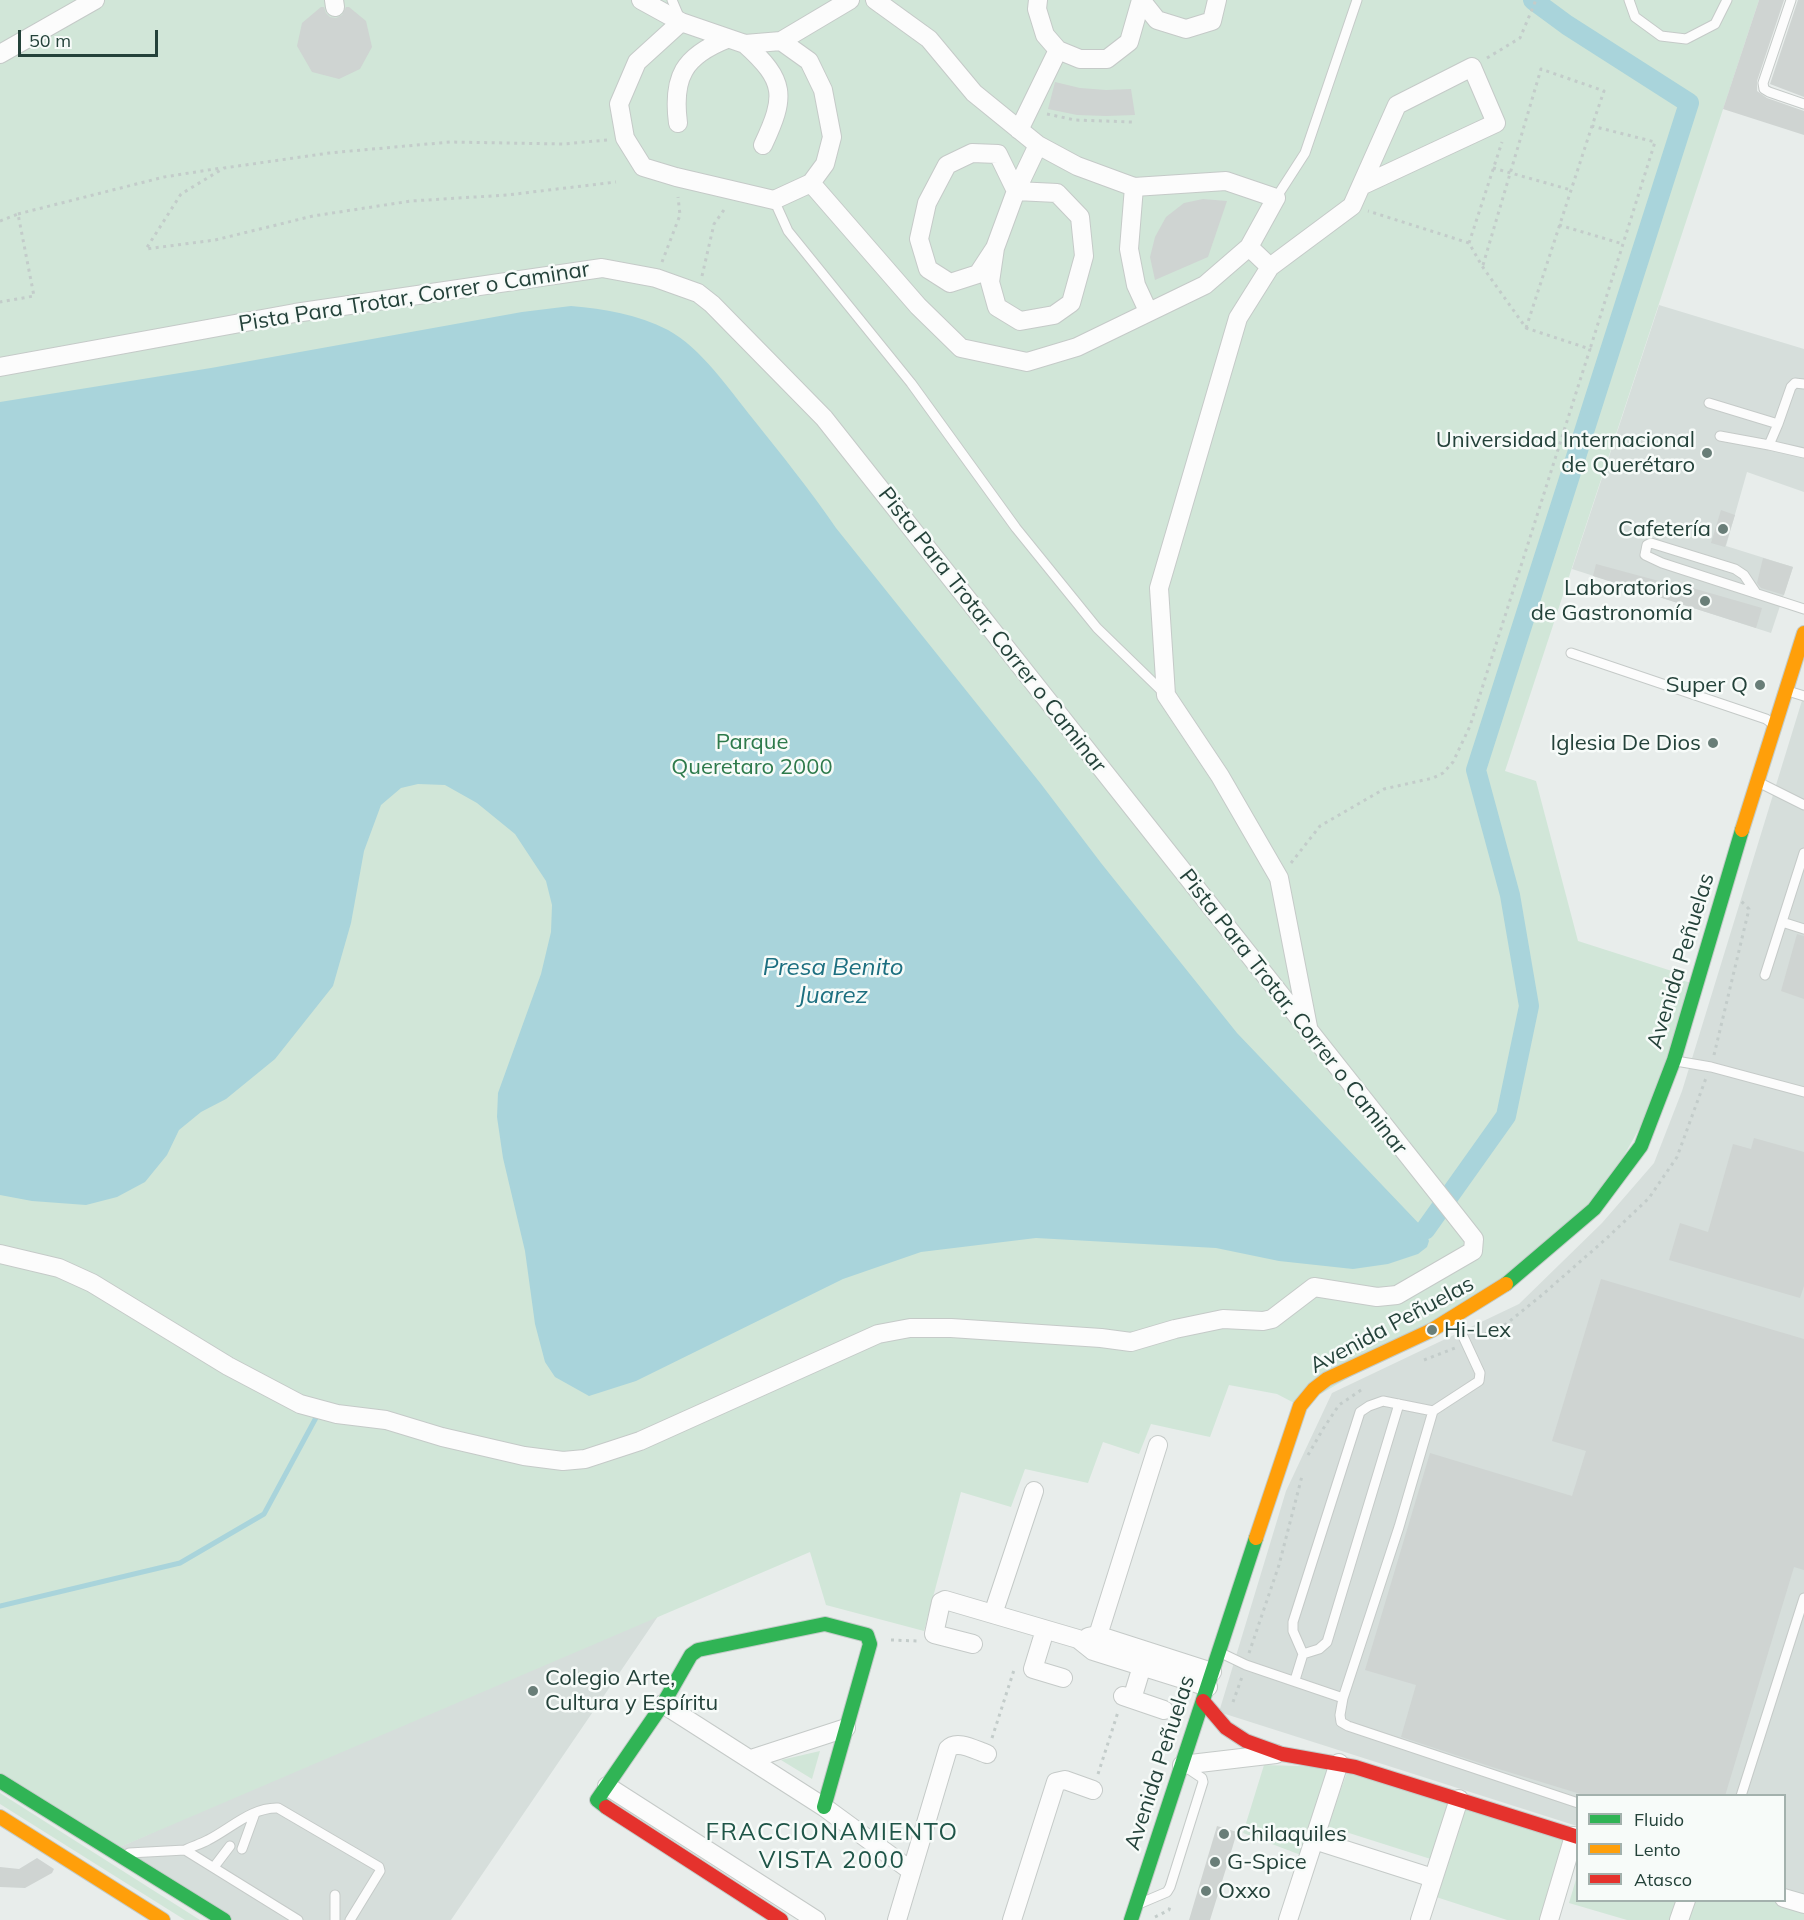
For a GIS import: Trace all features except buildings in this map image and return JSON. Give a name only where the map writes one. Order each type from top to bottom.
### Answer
[{"type":"street","points":[[0,54],[95,0]]},
{"type":"street","points":[[641,0],[681,22],[745,44],[781,41],[840,2]]},
{"type":"street","points":[[811,183],[918,306],[961,348],[1027,362],[1077,347],[1205,285],[1249,247],[1276,198],[1226,181],[1134,187],[1077,166],[1038,145],[1019,130],[974,93],[929,39],[874,0]]},
{"type":"street","points":[[1038,0],[1037,9],[1045,35],[1058,50],[1080,59],[1107,59],[1129,42],[1141,0]]},
{"type":"street","points":[[1141,0],[1157,20],[1186,29],[1212,21],[1217,0]]},
{"type":"street","points":[[681,22],[637,62],[619,104],[625,138],[643,167],[774,200],[811,183],[825,164],[832,137],[823,90],[809,61],[781,41]]},
{"type":"street","points":[[678,123],[675,101],[683,69],[709,46],[727,39]]},
{"type":"street","points":[[745,44],[763,60],[780,88],[777,115],[763,145]]},
{"type":"street","points":[[1019,130],[1058,50]]},
{"type":"street","points":[[1309,1032],[1279,878],[1220,776],[1166,695],[1159,588],[1238,318],[1270,267],[1352,206],[1396,105],[1472,67],[1496,123],[1363,184]]},
{"type":"street","points":[[1016,192],[1057,193],[1080,217],[1084,256],[1071,303],[1054,315],[1020,321],[997,307],[990,282],[995,248],[1016,192],[1038,145]]},
{"type":"street","points":[[995,248],[978,274],[950,283],[928,269],[919,239],[927,203],[947,165],[972,153],[998,154],[1016,192]]},
{"type":"street","points":[[1134,187],[1129,249],[1136,285],[1148,311]]},
{"type":"street","points":[[1249,247],[1270,267]]},
{"type":"street","name":"Pista Para Trotar, Correr o Caminar","points":[[0,367],[295,313],[602,268],[656,278],[698,293],[712,304],[824,418],[1474,1239],[1473,1251],[1397,1295],[1377,1297],[1320,1287],[1311,1289],[1286,1311],[1267,1321],[1222,1319],[1175,1329],[1131,1342],[951,1328],[910,1329],[878,1334],[640,1441],[585,1459],[563,1461],[524,1456],[442,1437],[386,1420],[337,1414],[300,1404],[228,1366],[92,1283],[59,1268],[0,1254]]},
{"type":"street","name":"Avenida Peñuelas","points":[[1131,1920],[1300,1406],[1314,1389],[1327,1379],[1455,1318],[1501,1289],[1594,1209],[1641,1146],[1674,1060],[1804,633]]},
{"type":"street","points":[[1095,1643],[1158,1445]]},
{"type":"street","points":[[993,1614],[1034,1491]]},
{"type":"street","points":[[973,1644],[934,1634],[943,1600],[1095,1643],[1208,1687],[1226,1728],[1246,1741],[1282,1754],[1339,1763],[1576,1836],[1553,1919]]},
{"type":"street","points":[[700,1857],[597,1800],[663,1704],[691,1655],[698,1650],[825,1624],[867,1635],[870,1644],[824,1808]]},
{"type":"street","points":[[1045,1630],[1025,1666],[1063,1678]]},
{"type":"street","points":[[1095,1643],[1142,1666],[1208,1687]]},
{"type":"street","points":[[1142,1666],[1127,1698],[1164,1710]]},
{"type":"street","points":[[663,1704],[751,1758],[910,1870]]},
{"type":"street","points":[[751,1758],[846,1728]]},
{"type":"street","points":[[897,1920],[910,1870],[948,1749],[957,1744],[987,1754]]},
{"type":"street","points":[[1182,1765],[1282,1754]]},
{"type":"street","points":[[1288,1920],[1339,1763]]},
{"type":"street","points":[[1012,1920],[1056,1782],[1065,1780],[1092,1790]]},
{"type":"street","points":[[0,1781],[224,1920]]},
{"type":"street","points":[[607,1786],[700,1857],[786,1916],[816,1920]]},
{"type":"street","points":[[1420,1920],[1459,1799]]},
{"type":"street","points":[[0,1817],[163,1920]]},
{"type":"street","points":[[1314,1840],[1433,1878]]},
{"type":"street","points":[[1786,1898],[1804,1904]]},
{"type":"street","points":[[1679,1920],[1685,1902]]},
{"type":"lane","points":[[672,0],[681,22]]},
{"type":"lane","points":[[1276,198],[1305,153],[1357,0]]},
{"type":"lane","points":[[1629,0],[1635,17],[1661,36],[1686,39],[1715,24],[1727,0]]},
{"type":"lane","points":[[1791,0],[1763,83],[1764,89],[1768,92],[1804,104]]},
{"type":"lane","points":[[774,200],[788,231],[912,383],[1016,528],[1097,628],[1166,695]]},
{"type":"lane","points":[[1769,445],[1791,387],[1795,382],[1804,384]]},
{"type":"lane","points":[[1709,403],[1778,424]]},
{"type":"lane","points":[[1720,436],[1804,453]]},
{"type":"lane","points":[[1756,592],[1744,575],[1735,568],[1651,543],[1647,545],[1644,552],[1646,556],[1804,609]]},
{"type":"lane","points":[[1571,653],[1766,719],[1775,725]]},
{"type":"lane","points":[[1786,690],[1804,696]]},
{"type":"lane","points":[[1758,782],[1804,805]]},
{"type":"lane","points":[[1765,975],[1804,853]]},
{"type":"lane","points":[[1782,922],[1804,929]]},
{"type":"lane","points":[[1674,1060],[1711,1067],[1804,1092]]},
{"type":"lane","points":[[1455,1318],[1480,1373],[1479,1381],[1433,1411],[1399,1527],[1343,1698],[1341,1722],[1576,1802]]},
{"type":"lane","points":[[1295,1680],[1303,1654],[1293,1632],[1293,1622],[1360,1412],[1383,1401],[1433,1411]]},
{"type":"lane","points":[[1303,1654],[1319,1649],[1327,1642],[1399,1404]]},
{"type":"lane","points":[[1742,1794],[1804,1598]]},
{"type":"lane","points":[[1219,1652],[1251,1666],[1343,1698]]},
{"type":"lane","points":[[1136,1905],[1167,1892],[1170,1887],[1203,1782],[1202,1778],[1182,1765]]},
{"type":"lane","points":[[119,1855],[185,1850],[255,1813],[269,1808],[278,1808],[380,1867],[380,1871],[350,1920]]},
{"type":"lane","points":[[242,1849],[255,1813]]},
{"type":"lane","points":[[214,1867],[230,1846]]},
{"type":"lane","points":[[185,1850],[298,1920]]},
{"type":"lane","points":[[335,1895],[335,1920]]},
{"type":"path","points":[[1472,67],[1520,38],[1536,0]]},
{"type":"path","points":[[1482,266],[1541,69],[1604,91],[1526,328]]},
{"type":"path","points":[[1029,108],[1075,120],[1132,122]]},
{"type":"path","points":[[1469,243],[1502,139],[1496,123]]},
{"type":"path","points":[[1279,878],[1320,826],[1384,789],[1433,778],[1443,773],[1453,762],[1470,726],[1655,142],[1592,126]]},
{"type":"path","points":[[0,221],[18,214],[164,177],[330,153],[450,142],[563,144],[625,138]]},
{"type":"path","points":[[224,168],[181,194],[146,249],[215,240],[313,216],[411,201],[507,195],[616,182]]},
{"type":"path","points":[[1493,168],[1571,190]]},
{"type":"path","points":[[656,278],[680,215],[676,177]]},
{"type":"path","points":[[698,293],[714,224],[737,192]]},
{"type":"path","points":[[1352,206],[1469,243],[1482,266],[1526,328],[1590,349]]},
{"type":"path","points":[[0,302],[34,296],[18,214]]},
{"type":"path","points":[[1559,225],[1623,244]]},
{"type":"path","points":[[869,1639],[926,1641],[934,1634]]},
{"type":"path","points":[[987,1754],[1025,1666]]},
{"type":"path","points":[[1092,1790],[1127,1698]]},
{"type":"shaded area","name":"Universidad Internacional de Querétaro","points":[[1659,305],[1804,349],[1804,492],[1747,472],[1726,546],[1793,567],[1771,633],[1572,569]]},
{"type":"shaded area","points":[[1804,694],[1804,1899],[1786,1892],[1786,1794],[1576,1794],[1576,1826],[1219,1712],[1286,1491],[1332,1393],[1519,1304],[1602,1223],[1654,1163],[1682,1091]]},
{"type":"shaded area","name":"Colegio Arte, Cultura y Espíritu","points":[[665,1606],[451,1920],[227,1920],[113,1850]]},
{"type":"green space","name":"Parque Queretaro 2000","points":[[0,0],[1759,0],[1505,771],[1536,781],[1578,941],[1675,972],[1674,978],[1695,984],[1677,1061],[1594,1209],[1501,1289],[1300,1406],[1277,1394],[1229,1385],[1210,1437],[1151,1424],[1139,1454],[1103,1442],[1088,1483],[1025,1469],[1011,1507],[961,1492],[924,1631],[826,1605],[810,1552],[113,1850],[0,1780]]},
{"type":"green space","points":[[820,1751],[812,1779],[781,1760]]},
{"type":"green space","points":[[1264,1765],[1333,1767],[1306,1857],[1243,1833]]},
{"type":"green space","points":[[1348,1770],[1452,1802],[1437,1861],[1327,1826]]},
{"type":"green space","points":[[0,1793],[200,1920],[185,1920],[0,1804]]},
{"type":"green space","points":[[1460,1800],[1573,1837],[1546,1920],[1507,1920],[1430,1895]]},
{"type":"green space","points":[[1576,1879],[1576,1902],[1680,1902],[1673,1920],[1627,1920],[1569,1903]]},
{"type":"green space","points":[[1786,1900],[1804,1904],[1804,1920],[1675,1920],[1682,1902]]},
{"type":"water","name":"Presa Benito Juarez","points":[[571,306],[621,313],[656,324],[692,347],[714,370],[836,528],[1237,1033],[1425,1230],[1429,1241],[1427,1247],[1418,1254],[1388,1264],[1353,1269],[1279,1261],[1216,1248],[1036,1238],[921,1252],[843,1279],[636,1381],[589,1396],[555,1377],[545,1362],[535,1324],[525,1251],[503,1158],[497,1117],[498,1093],[541,974],[551,932],[552,905],[546,881],[515,834],[477,803],[445,785],[418,784],[401,788],[381,805],[364,851],[351,923],[333,986],[275,1059],[226,1099],[201,1112],[179,1130],[167,1155],[145,1182],[117,1197],[86,1205],[32,1201],[0,1195],[0,402],[211,368],[522,312]]},
{"type":"waterway","points":[[1425,1230],[1506,1116],[1529,1006],[1510,895],[1476,770],[1689,103],[1567,25],[1533,0]]},
{"type":"waterway","points":[[0,1606],[180,1563],[264,1514],[318,1414]]},
{"type":"traffic: fast","points":[[1506,1284],[1594,1209],[1641,1146],[1674,1060],[1742,830]]},
{"type":"traffic: fast","points":[[1131,1920],[1256,1538]]},
{"type":"traffic: fast","points":[[606,1807],[597,1800],[663,1704],[691,1655],[698,1650],[825,1624],[867,1635],[870,1644],[824,1807]]},
{"type":"traffic: fast","points":[[0,1781],[224,1920]]},
{"type":"traffic: slow","points":[[1742,830],[1804,633]]},
{"type":"traffic: slow","points":[[1256,1538],[1300,1406],[1314,1389],[1327,1379],[1432,1330],[1506,1284]]},
{"type":"traffic: slow","points":[[0,1817],[163,1920]]},
{"type":"traffic: jam","points":[[1203,1701],[1226,1728],[1246,1741],[1282,1754],[1355,1767],[1576,1836]]},
{"type":"traffic: jam","points":[[606,1807],[781,1920]]},
{"type":"place","name":"Universidad Internacional de Querétaro","points":[[1707,453]]},
{"type":"place","name":"Cafetería","points":[[1723,529]]},
{"type":"place","name":"Laboratorios de Gastronomía","points":[[1705,601]]},
{"type":"place","name":"Super Q","points":[[1760,685]]},
{"type":"place","name":"Iglesia De Dios","points":[[1713,743]]},
{"type":"place","name":"Hi-Lex","points":[[1432,1330]]},
{"type":"place","name":"Colegio Arte, Cultura y Espíritu","points":[[533,1691]]},
{"type":"place","name":"Chilaquiles","points":[[1224,1834]]},
{"type":"place","name":"G-Spice","points":[[1215,1862]]},
{"type":"place","name":"Oxxo","points":[[1206,1891]]},
{"type":"district","name":"FRACCIONAMIENTO VISTA 2000","points":[[832,1847]]}]
